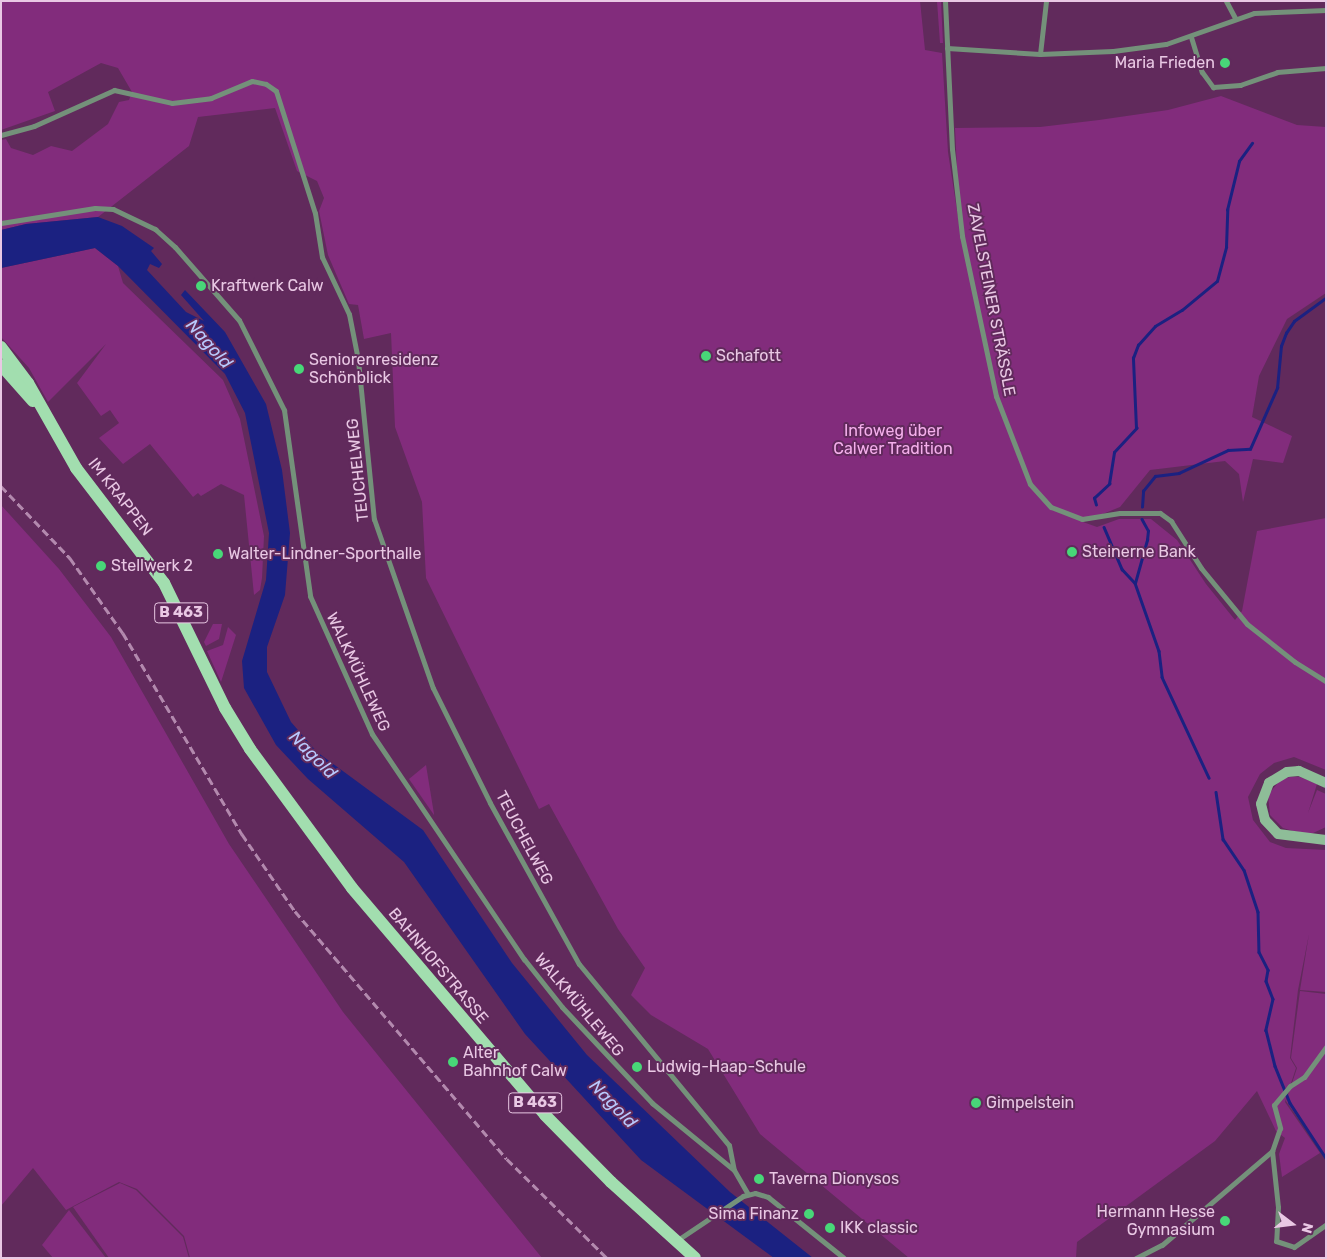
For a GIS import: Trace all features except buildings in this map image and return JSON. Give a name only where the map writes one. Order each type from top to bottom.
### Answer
[{"type":"main road","name":"IM KRAPPEN","points":[[1,347],[28,382],[40,408],[76,468],[164,583],[215,685]]},
{"type":"main road","name":"IM KRAPPEN","points":[[1,364],[40,408]]},
{"type":"main road","name":"BAHNHOFSTRASSE","points":[[215,685],[250,749],[380,923],[545,1115],[695,1258]]},
{"type":"street","name":"ZAVELSTEINER STRÄSSLE","points":[[945,1],[952,148],[962,236],[996,396],[1030,484],[1050,507],[1082,519],[1120,513],[1160,513],[1171,521],[1207,575],[1247,624],[1288,657],[1326,682]]},
{"type":"street","points":[[1040,54],[1046,1]]},
{"type":"street","points":[[1226,1],[1235,18]]},
{"type":"street","points":[[947,48],[1040,54],[1112,50],[1166,44],[1191,37],[1235,18],[1269,12],[1326,10]]},
{"type":"street","points":[[1191,37],[1202,72],[1212,86],[1240,86],[1277,72],[1326,68]]},
{"type":"street","name":"TEUCHELWEG","points":[[1,135],[34,126],[114,90],[129,96],[172,103],[211,98],[252,81],[266,84],[276,91],[315,213],[322,257],[349,314],[358,360],[374,519],[433,688],[490,803],[580,964],[729,1145],[734,1170]]},
{"type":"street","name":"WALKMÜHLEWEG","points":[[1,223],[95,208],[120,212],[155,229],[175,247],[239,320],[284,410],[310,596],[372,734],[524,959],[562,1007],[652,1103],[734,1170],[746,1195]]},
{"type":"street","points":[[1326,783],[1299,771],[1287,772],[1269,783],[1261,804],[1265,820],[1278,834],[1326,840]]},
{"type":"street","points":[[1326,1047],[1304,1076],[1280,1096],[1274,1105],[1280,1128],[1272,1151],[1278,1207],[1276,1241],[1294,1247],[1326,1226]]},
{"type":"street","points":[[1136,1258],[1162,1245],[1272,1151]]},
{"type":"street","points":[[676,1241],[746,1195],[768,1197],[844,1258]]},
{"type":"green space","name":"Infoweg über Calwer Tradition","points":[[1,1],[920,1],[925,50],[942,53],[948,152],[960,230],[955,128],[1040,127],[1099,120],[1168,110],[1221,96],[1297,125],[1326,127],[1326,293],[1287,319],[1259,376],[1252,417],[1292,436],[1283,463],[1253,459],[1243,502],[1239,474],[1225,461],[1150,470],[1120,507],[1083,522],[1097,527],[1119,519],[1151,519],[1177,540],[1206,584],[1235,620],[1242,611],[1257,531],[1326,518],[1326,770],[1294,757],[1274,763],[1260,774],[1248,797],[1253,820],[1270,842],[1286,848],[1326,850],[1326,992],[1300,990],[1309,934],[1298,990],[1290,1058],[1296,1068],[1285,1102],[1320,1153],[1282,1177],[1279,1154],[1285,1138],[1276,1131],[1257,1091],[1215,1141],[1077,1242],[1076,1258],[909,1258],[760,1134],[708,1049],[651,1015],[631,995],[645,968],[618,929],[549,804],[539,809],[426,578],[422,502],[395,427],[391,333],[364,339],[358,305],[349,304],[328,255],[319,211],[324,198],[317,181],[297,171],[275,108],[198,117],[189,146],[98,217],[26,224],[1,230],[1,140],[6,139],[11,148],[33,155],[51,146],[72,151],[108,124],[119,102],[129,100],[132,92],[118,68],[101,63],[48,92],[55,111],[1,130]]},
{"type":"green space","points":[[937,1],[941,1],[943,43],[940,43]]},
{"type":"green space","points":[[95,248],[118,266],[123,283],[223,380],[240,419],[264,536],[260,590],[254,595],[244,495],[221,484],[201,496],[198,493],[193,497],[150,444],[123,464],[99,438],[119,423],[110,410],[101,416],[77,383],[106,344],[48,402],[29,368],[1,337],[1,268]]},
{"type":"green space","points":[[1,505],[59,569],[111,637],[229,844],[343,1012],[542,1258],[190,1258],[184,1236],[137,1189],[119,1182],[66,1210],[33,1168],[1,1206]]},
{"type":"green space","points":[[213,624],[222,624],[219,639],[206,646],[204,642]]},
{"type":"green space","points":[[228,627],[236,635],[221,682],[207,651],[223,645]]},
{"type":"green space","points":[[426,765],[434,814],[434,815],[409,779]]},
{"type":"green space","points":[[1300,777],[1317,784],[1308,813],[1317,790],[1326,794],[1326,827],[1311,834],[1293,831],[1283,828],[1270,815],[1268,795],[1281,779]]},
{"type":"green space","points":[[1300,991],[1326,994],[1326,1158],[1286,1101],[1297,1068],[1291,1058]]},
{"type":"green space","points":[[120,1183],[136,1190],[183,1237],[189,1258],[109,1258],[73,1207]]},
{"type":"green space","points":[[69,1210],[106,1258],[53,1258],[42,1245]]},
{"type":"water","name":"Nagold","points":[[98,217],[122,226],[154,248],[151,251],[162,264],[159,268],[150,264],[147,270],[186,312],[204,321],[181,295],[185,290],[225,332],[266,404],[282,470],[290,533],[285,595],[267,647],[267,672],[291,722],[317,752],[423,830],[512,963],[587,1055],[730,1192],[813,1258],[774,1258],[641,1160],[525,1034],[404,862],[308,779],[276,745],[244,688],[242,661],[266,580],[269,533],[245,413],[225,374],[118,266],[95,248],[1,268],[1,230],[26,224]]},
{"type":"waterway","points":[[1096,505],[1094,498],[1109,484],[1114,452],[1136,428],[1133,358],[1138,345],[1155,326],[1182,310],[1217,281],[1226,247],[1227,210],[1239,161],[1252,143]]},
{"type":"waterway","points":[[1142,507],[1143,491],[1155,476],[1179,473],[1228,450],[1250,449],[1277,388],[1281,346],[1286,333],[1294,321],[1326,298]]},
{"type":"waterway","points":[[1135,583],[1147,540],[1148,531],[1142,520]]},
{"type":"waterway","points":[[1104,527],[1122,569],[1135,583],[1159,651],[1162,677],[1209,778]]},
{"type":"waterway","points":[[1216,792],[1223,839],[1244,870],[1258,912],[1259,952],[1268,970],[1266,981],[1273,999],[1266,1030],[1275,1066],[1290,1103],[1326,1158]]},
{"type":"railway","points":[[1,486],[70,558],[123,633],[242,834],[295,911],[507,1159],[607,1258]]},
{"type":"place","name":"Maria Frieden","points":[[1225,63]]},
{"type":"place","name":"Kraftwerk Calw","points":[[201,286]]},
{"type":"place","name":"Schafott","points":[[706,356]]},
{"type":"place","name":"Seniorenresidenz Schönblick","points":[[299,369]]},
{"type":"place","name":"Steinerne Bank","points":[[1072,552]]},
{"type":"place","name":"Walter-Lindner-Sporthalle","points":[[218,554]]},
{"type":"place","name":"Stellwerk 2","points":[[101,566]]},
{"type":"place","name":"Alter Bahnhof Calw","points":[[453,1062]]},
{"type":"place","name":"Ludwig-Haap-Schule","points":[[637,1067]]},
{"type":"place","name":"Gimpelstein","points":[[976,1103]]},
{"type":"place","name":"Taverna Dionysos","points":[[759,1179]]},
{"type":"place","name":"Sima Finanz","points":[[809,1214]]},
{"type":"place","name":"Hermann Hesse Gymnasium","points":[[1225,1221]]},
{"type":"place","name":"IKK classic","points":[[830,1228]]}]
